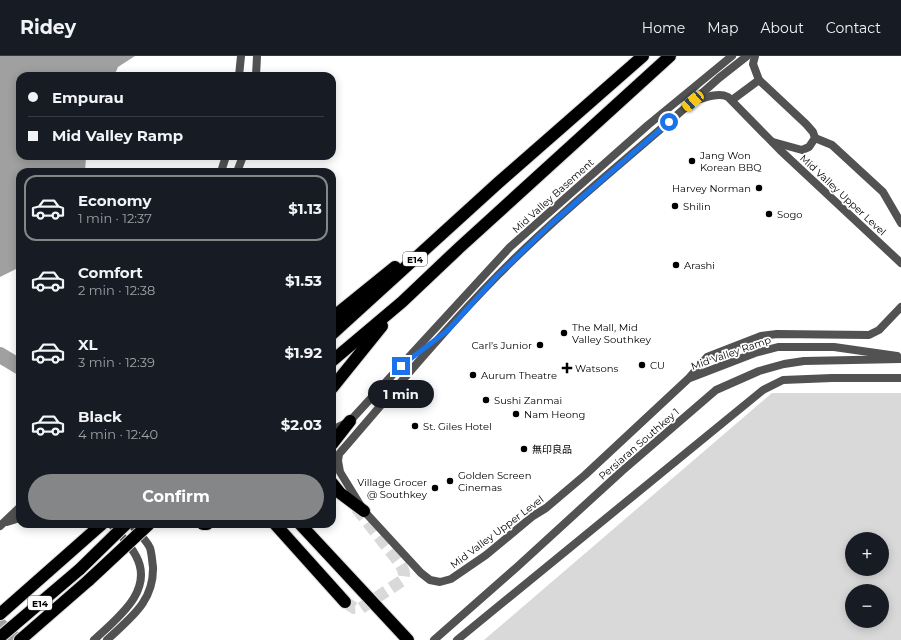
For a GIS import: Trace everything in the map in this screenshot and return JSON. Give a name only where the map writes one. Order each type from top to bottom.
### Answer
[{"type":"highway","name":"E14","points":[[336,330],[498,183],[643,56]]},
{"type":"highway","name":"E14","points":[[336,358],[402,302],[464,243],[670,56]]},
{"type":"highway","points":[[336,315],[498,183]]},
{"type":"highway","points":[[336,383],[402,302]]},
{"type":"highway","points":[[336,439],[350,421]]},
{"type":"highway","points":[[336,488],[340,493],[364,511]]},
{"type":"highway","points":[[0,614],[97,528]]},
{"type":"highway","name":"E14","points":[[0,637],[80,568],[122,528]]},
{"type":"highway","name":"E14","points":[[20,640],[89,580],[145,528]]},
{"type":"highway","points":[[280,528],[345,602]]},
{"type":"highway","points":[[304,528],[408,640]]},
{"type":"street","points":[[239,72],[241,56]]},
{"type":"street","points":[[256,72],[257,56]]},
{"type":"street","name":"Mid Valley Basement","points":[[401,366],[510,247],[648,125],[732,56]]},
{"type":"street","name":"Mid Valley Upper Level","points":[[747,56],[719,78],[551,224],[497,276],[339,454],[338,461],[340,472],[364,511],[421,573],[430,580],[440,582],[451,579],[486,555],[534,516],[552,504],[688,379],[708,357],[761,336],[777,334],[869,335],[879,330],[901,307]]},
{"type":"street","points":[[755,56],[753,64],[759,80],[806,124],[813,132],[815,138],[832,145],[883,192],[901,224]]},
{"type":"street","points":[[732,100],[759,80]]},
{"type":"street","name":"Mid Valley Upper Level","points":[[693,101],[726,95],[772,142],[901,263]]},
{"type":"street","name":"Mid Valley Upper Level","points":[[772,142],[802,150],[809,147],[815,138]]},
{"type":"street","points":[[336,428],[350,421],[401,366],[447,331]]},
{"type":"street","name":"Mid Valley Ramp","points":[[688,379],[755,353],[778,346],[834,347],[901,358]]},
{"type":"street","name":"Persiaran Southkey 1","points":[[433,640],[517,567],[622,471],[716,390],[759,371],[784,364],[804,361],[901,358]]},
{"type":"street","points":[[457,640],[763,390],[783,380],[901,378]]},
{"type":"street","points":[[2,524],[16,511]]},
{"type":"street","points":[[2,524],[16,519]]},
{"type":"street","points":[[94,640],[130,605],[138,593],[141,578],[140,565],[136,555],[114,528]]},
{"type":"street","points":[[107,640],[140,608],[151,589],[153,574],[150,547],[134,528]]},
{"type":"shaded area","points":[[0,56],[135,56],[118,67],[116,72],[16,72],[16,160],[86,160],[85,168],[16,168],[16,269],[0,277]]},
{"type":"shaded area","points":[[772,393],[901,393],[901,640],[484,640]]},
{"type":"waterway","points":[[0,355],[16,365]]},
{"type":"waterway","points":[[0,626],[15,640]]},
{"type":"tunnel","points":[[345,602],[354,608],[361,608],[403,580],[404,577],[403,570],[398,561],[354,505]]},
{"type":"place","name":"Jang Won Korean BBQ","points":[[692,161]]},
{"type":"place","name":"Harvey Norman","points":[[759,188]]},
{"type":"place","name":"Shilin","points":[[675,206]]},
{"type":"place","name":"Sogo","points":[[769,214]]},
{"type":"place","name":"Arashi","points":[[676,265]]},
{"type":"place","name":"The Mall, Mid Valley Southkey","points":[[564,333]]},
{"type":"place","name":"Carl’s Junior","points":[[540,345]]},
{"type":"place","name":"CU","points":[[642,365]]},
{"type":"place","name":"Watsons","points":[[567,368]]},
{"type":"place","name":"Aurum Theatre","points":[[473,375]]},
{"type":"place","name":"Sushi Zanmai","points":[[486,400]]},
{"type":"place","name":"Nam Heong","points":[[516,414]]},
{"type":"place","name":"St. Giles Hotel","points":[[415,426]]},
{"type":"place","name":"無印良品","points":[[524,449]]},
{"type":"place","name":"Golden Screen Cinemas","points":[[450,481]]},
{"type":"place","name":"Village Grocer @ Southkey","points":[[435,488]]},
{"type":"route","points":[[401,366],[447,331],[497,276],[551,224],[669,122]]}]
